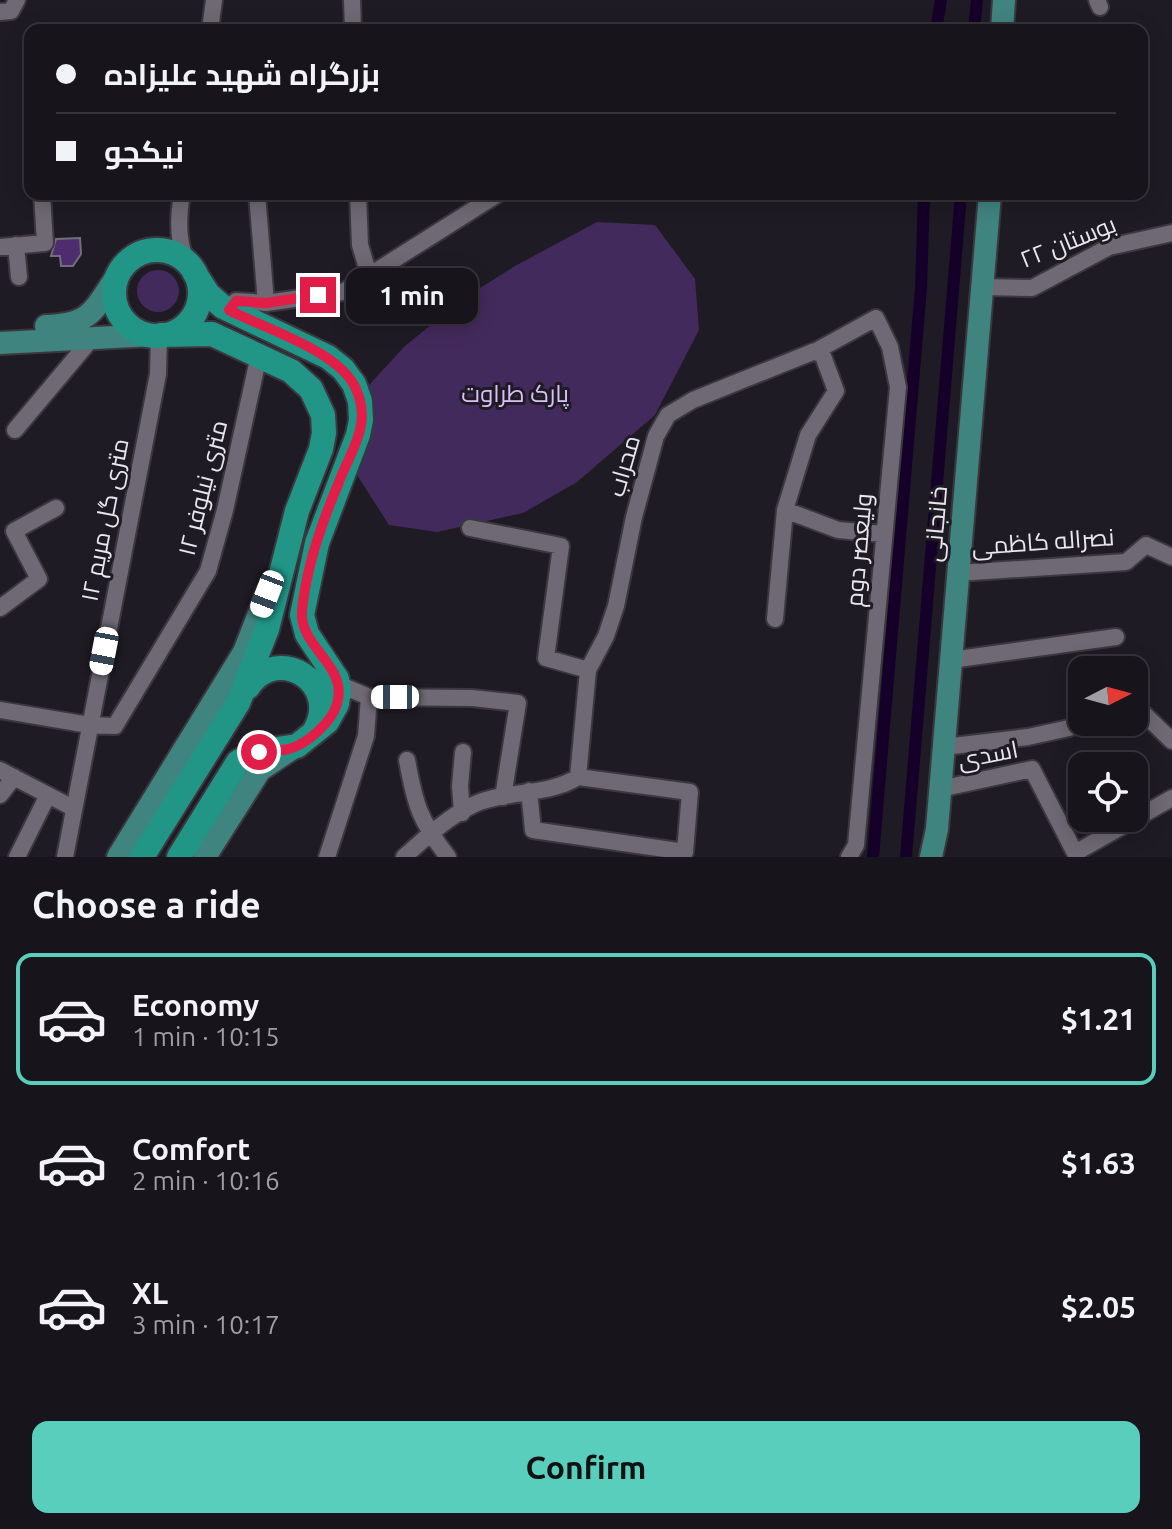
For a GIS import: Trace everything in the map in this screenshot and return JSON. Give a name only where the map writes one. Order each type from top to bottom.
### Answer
[{"type":"highway","points":[[179,857],[238,762],[256,752],[288,749],[305,740],[335,711],[339,698],[338,684],[307,634],[302,612],[323,524],[360,429],[361,411],[359,395],[351,378],[333,361],[229,310],[208,294],[191,267],[171,252],[147,250],[130,259],[117,276],[114,297],[122,318],[136,330],[158,335],[212,334],[293,372],[313,392],[324,421],[320,451],[294,521],[270,620],[238,703]]},
{"type":"highway","points":[[158,335],[182,327],[194,314],[200,295],[191,267]]},
{"type":"highway","points":[[142,857],[252,681],[262,673],[277,668],[297,671],[314,685],[321,700],[320,720],[305,740]]},
{"type":"main road","points":[[1002,24],[1004,0]]},
{"type":"main road","name":"خانجانی","points":[[931,857],[944,747],[989,200]]},
{"type":"main road","points":[[0,328],[64,325],[85,319],[117,276]]},
{"type":"main road","points":[[0,343],[158,335]]},
{"type":"main road","points":[[118,857],[244,652],[294,521]]},
{"type":"main road","points":[[205,857],[260,770],[305,740]]},
{"type":"street","points":[[0,12],[11,11],[17,0]]},
{"type":"street","points":[[211,24],[214,0]]},
{"type":"street","points":[[352,0],[353,24]]},
{"type":"street","points":[[19,277],[8,246],[45,243],[42,200]]},
{"type":"street","points":[[181,200],[179,226],[182,253],[191,267]]},
{"type":"street","points":[[257,200],[266,303]]},
{"type":"street","points":[[358,200],[360,245],[369,275]]},
{"type":"street","points":[[229,310],[236,301],[266,303],[343,292],[488,200]]},
{"type":"street","name":"بوستان ۲۲","points":[[982,287],[1032,288],[1109,247],[1172,233]]},
{"type":"street","name":"ولیعصر دوم","points":[[816,351],[876,318],[890,347],[898,387],[856,845],[849,857]]},
{"type":"street","name":"۱۲ متری گل مریم","points":[[65,857],[158,374],[158,335]]},
{"type":"street","points":[[15,430],[93,337]]},
{"type":"street","points":[[775,619],[785,510],[808,435],[836,391],[823,356],[816,351]]},
{"type":"street","name":"محراب","points":[[578,777],[588,670],[606,636],[616,606],[637,503],[656,436],[668,415],[706,394],[816,351]]},
{"type":"street","name":"۱۲ متری نیلوفر","points":[[89,725],[115,726],[208,571],[225,510],[259,355]]},
{"type":"street","points":[[0,608],[39,579],[14,531],[56,508]]},
{"type":"street","points":[[785,510],[838,530],[884,534]]},
{"type":"street","points":[[470,528],[561,546],[546,658],[588,670]]},
{"type":"street","name":"نصراله کاظمی","points":[[958,573],[1126,562],[1146,545],[1172,557]]},
{"type":"street","points":[[951,660],[1116,637]]},
{"type":"street","points":[[338,684],[369,697],[472,698],[518,703],[503,797]]},
{"type":"street","points":[[327,857],[366,736],[369,697]]},
{"type":"street","points":[[0,710],[89,725]]},
{"type":"street","points":[[1148,718],[1172,741]]},
{"type":"street","points":[[944,747],[1028,737],[1068,728]]},
{"type":"street","points":[[462,813],[460,786],[463,752]]},
{"type":"street","points":[[407,760],[414,801],[430,834],[448,857]]},
{"type":"street","name":"اسدی","points":[[940,789],[1032,769],[1071,855],[1172,798]]},
{"type":"street","points":[[0,795],[7,773],[73,808]]},
{"type":"street","points":[[404,857],[430,834],[474,804],[529,791],[568,783],[578,777],[690,792],[685,852],[533,830],[529,791]]},
{"type":"street","points":[[17,857],[48,795]]},
{"type":"green space","name":"پارک طراوت","points":[[597,222],[655,225],[695,279],[699,330],[655,415],[577,482],[523,513],[437,532],[389,525],[350,464],[357,398],[405,346],[464,298],[515,266]]},
{"type":"green space","points":[[158,270],[173,276],[179,291],[173,306],[158,312],[143,306],[137,291],[143,276]]},
{"type":"building","points":[[80,238],[81,254],[73,266],[61,266],[60,256],[51,256],[56,239]]},
{"type":"waterway","points":[[937,24],[941,0]]},
{"type":"waterway","points":[[975,24],[977,0]]},
{"type":"waterway","points":[[873,857],[921,288],[924,200]]},
{"type":"waterway","points":[[906,857],[961,200]]},
{"type":"route","points":[[259,752],[288,749],[300,744],[327,722],[337,704],[337,679],[307,634],[302,612],[314,552],[358,435],[361,408],[351,378],[333,361],[229,310],[236,301],[266,303],[318,295]]}]
